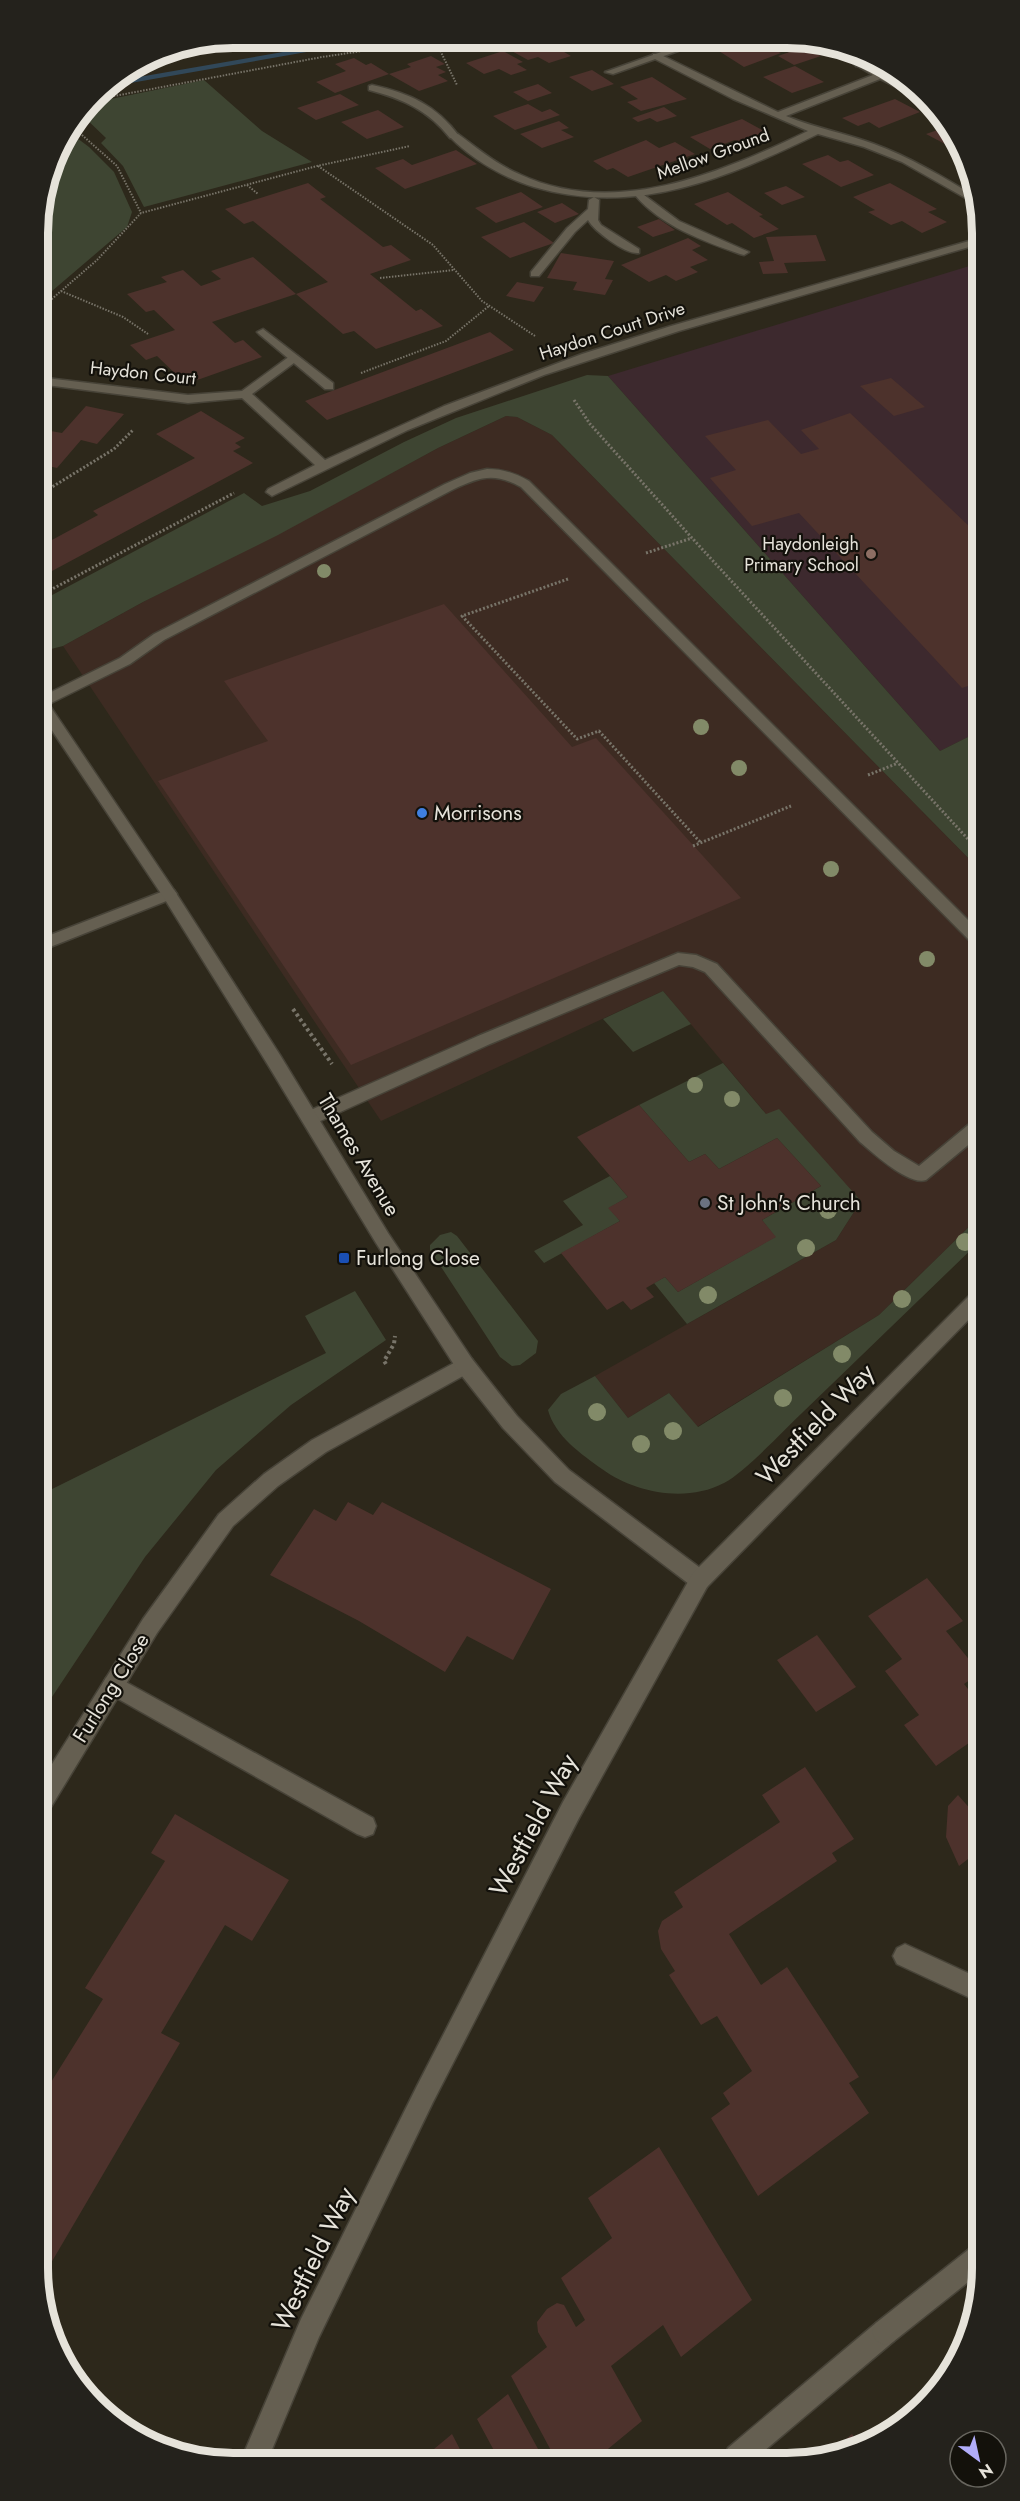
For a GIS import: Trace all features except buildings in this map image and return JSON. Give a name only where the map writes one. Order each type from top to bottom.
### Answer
[{"type":"street","points":[[610,72],[681,48]]},
{"type":"street","name":"Mellow Ground","points":[[657,56],[736,97],[814,131],[891,154],[924,169],[968,196]]},
{"type":"street","points":[[857,62],[893,81]]},
{"type":"street","name":"Mellow Ground","points":[[779,115],[881,75]]},
{"type":"street","name":"Mellow Ground","points":[[372,88],[417,101],[440,117],[454,136],[490,163],[523,180],[561,190],[594,195],[640,195],[707,178],[814,131]]},
{"type":"street","points":[[594,195],[593,220],[597,227],[635,250]]},
{"type":"street","points":[[640,195],[658,212],[692,233],[744,252]]},
{"type":"street","points":[[536,274],[571,230],[593,210]]},
{"type":"street","name":"Haydon Court Drive","points":[[272,492],[323,465],[423,419],[553,369],[631,342],[972,243]]},
{"type":"street","points":[[263,332],[329,386]]},
{"type":"street","points":[[294,358],[245,394],[310,456],[323,465]]},
{"type":"street","name":"Haydon Court","points":[[48,381],[188,399],[245,394]]},
{"type":"street","points":[[48,697],[125,661],[159,637],[424,499],[483,473],[502,471],[525,484],[972,933]]},
{"type":"street","name":"Thames Avenue","points":[[48,713],[169,894],[310,1118],[376,1228],[465,1365],[510,1422],[562,1476],[700,1580]]},
{"type":"street","points":[[48,942],[169,894]]},
{"type":"street","points":[[310,1118],[484,1040],[678,959],[696,961],[711,968],[866,1137],[888,1156],[920,1175],[972,1132]]},
{"type":"street","name":"Westfield Way","points":[[257,2453],[310,2328],[425,2094],[571,1810],[700,1580],[972,1304]]},
{"type":"street","name":"Furlong Close","points":[[48,1791],[150,1626],[219,1529],[248,1498],[319,1446],[465,1365]]},
{"type":"street","points":[[113,1686],[365,1826]]},
{"type":"street","points":[[905,1956],[972,1987]]},
{"type":"street","points":[[741,2453],[885,2331],[972,2263]]},
{"type":"path","points":[[107,97],[322,57],[382,48]]},
{"type":"path","points":[[78,132],[117,166],[141,213]]},
{"type":"path","points":[[48,302],[97,260],[141,213],[317,166],[454,136]]},
{"type":"path","points":[[317,166],[433,244],[482,301],[573,362]]},
{"type":"path","points":[[247,185],[258,194]]},
{"type":"path","points":[[380,278],[455,270]]},
{"type":"path","points":[[61,291],[123,317],[148,334]]},
{"type":"path","points":[[329,386],[446,341],[489,306]]},
{"type":"path","points":[[553,369],[590,424],[972,843]]},
{"type":"path","points":[[48,490],[93,462],[129,435],[135,427],[129,391]]},
{"type":"path","points":[[48,591],[239,490]]},
{"type":"path","points":[[692,538],[462,616],[577,739],[598,731],[701,843]]},
{"type":"shaded area","name":"Haydonleigh Primary School","points":[[972,265],[972,735],[940,751],[608,376]]},
{"type":"shaded area","points":[[506,416],[517,417],[552,435],[972,862],[972,1224],[879,1315],[697,1427],[669,1393],[628,1418],[595,1376],[836,1240],[861,1201],[766,1114],[663,991],[381,1121],[63,646],[438,448]]},
{"type":"green space","points":[[204,80],[262,131],[312,162],[144,207],[123,166],[101,143],[106,138],[87,120],[104,100]]},
{"type":"green space","points":[[75,137],[114,172],[132,212],[127,227],[48,294],[48,221],[54,185],[62,162]]},
{"type":"green space","points":[[587,375],[608,376],[940,751],[972,735],[972,862],[552,435],[517,417],[506,416],[438,448],[278,535],[143,602],[63,646],[48,650],[48,597],[244,493],[262,506],[310,491],[456,418]]},
{"type":"green space","points":[[663,991],[691,1024],[633,1052],[603,1019]]},
{"type":"green space","points":[[723,1063],[766,1114],[779,1109],[861,1201],[836,1240],[687,1324],[654,1283],[665,1277],[678,1292],[775,1237],[762,1220],[821,1186],[777,1138],[719,1169],[705,1154],[689,1162],[639,1105]]},
{"type":"green space","points":[[610,1176],[628,1197],[609,1208],[620,1221],[544,1263],[534,1251],[583,1225],[563,1201]]},
{"type":"green space","points":[[972,1224],[972,1249],[764,1451],[724,1483],[694,1493],[677,1494],[630,1484],[602,1469],[578,1451],[556,1428],[548,1410],[561,1394],[595,1376],[628,1418],[669,1393],[698,1427],[879,1315]]},
{"type":"green space","points":[[451,1232],[457,1236],[538,1341],[536,1353],[520,1365],[512,1366],[500,1357],[430,1250],[430,1245],[440,1235]]},
{"type":"green space","points":[[355,1291],[386,1340],[291,1405],[216,1470],[145,1557],[48,1703],[48,1491],[326,1353],[305,1316]]},
{"type":"waterway","points":[[126,82],[324,48]]},
{"type":"place","name":"Haydonleigh Primary School","points":[[871,554]]},
{"type":"place","name":"Morrisons","points":[[422,813]]},
{"type":"place","name":"St John's Church","points":[[705,1203]]},
{"type":"place","name":"Furlong Close","points":[[344,1258]]}]
